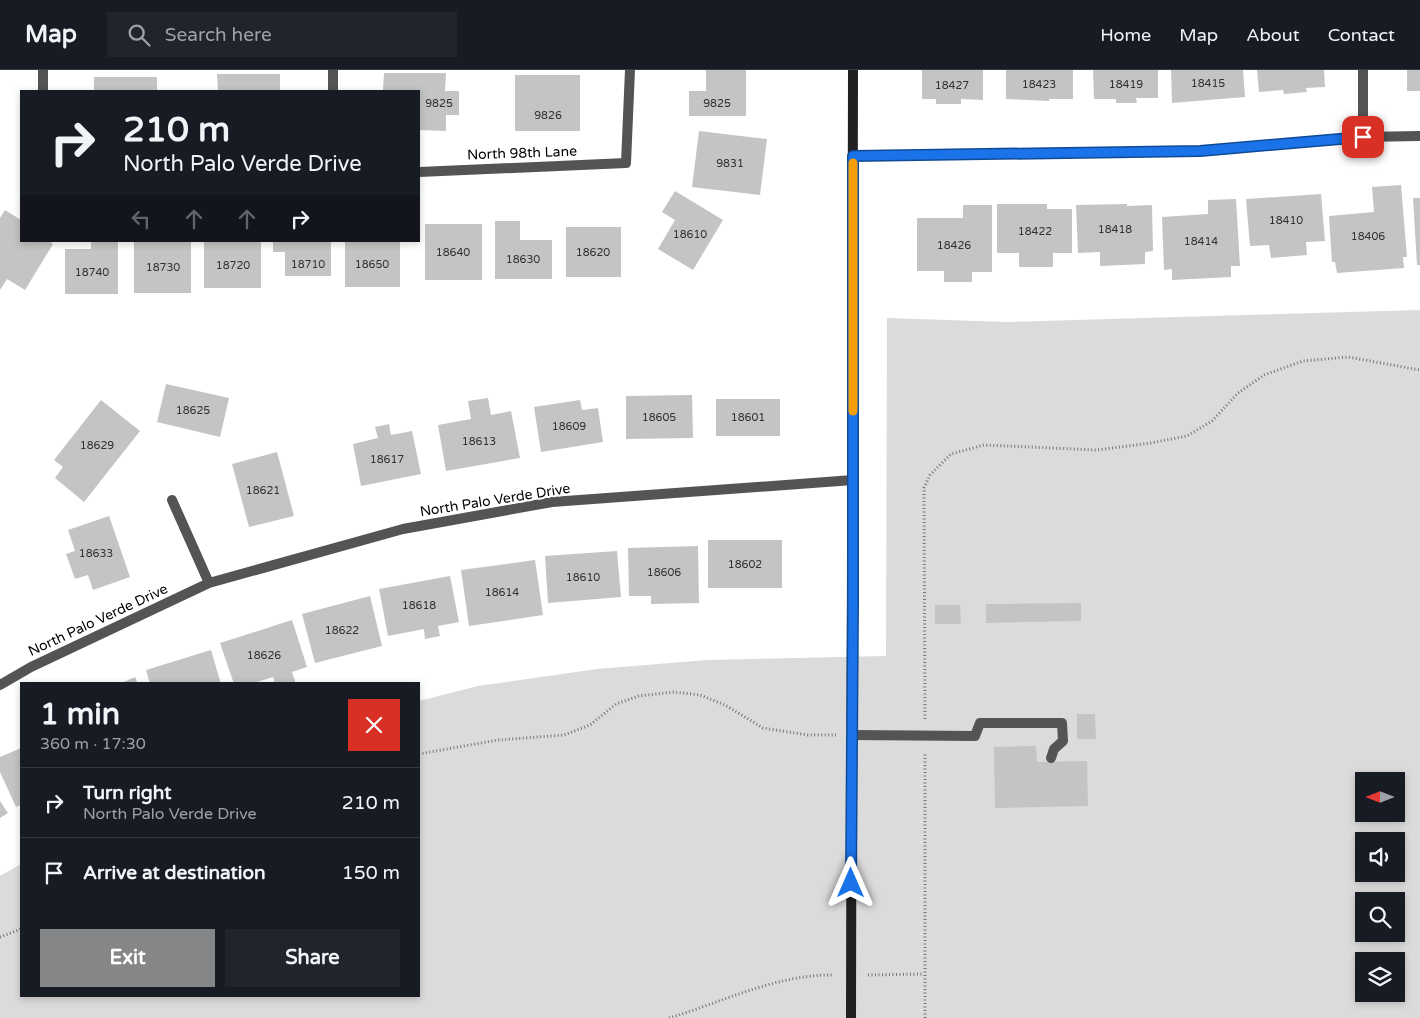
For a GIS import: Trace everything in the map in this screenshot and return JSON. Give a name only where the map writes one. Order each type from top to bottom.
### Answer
[{"type":"main road","points":[[851,1018],[852,70]]},
{"type":"street","points":[[43,70],[43,90]]},
{"type":"street","points":[[332,90],[333,70]]},
{"type":"street","name":"North 98th Lane","points":[[420,172],[626,163],[630,70]]},
{"type":"street","points":[[1363,70],[1363,137]]},
{"type":"street","points":[[853,156],[1200,151],[1363,137],[1420,136]]},
{"type":"street","name":"North Palo Verde Drive","points":[[0,685],[31,667],[208,583],[403,530],[552,502],[853,480]]},
{"type":"street","points":[[172,500],[208,583]]},
{"type":"street","points":[[851,735],[975,736],[980,723],[1062,723],[1063,741],[1054,749],[1051,758]]},
{"type":"path","points":[[924,1018],[924,488],[930,475],[951,454],[984,445],[1097,450],[1188,436],[1212,420],[1238,393],[1264,375],[1303,361],[1348,356],[1420,370]]},
{"type":"path","points":[[420,754],[498,740],[564,735],[590,725],[616,704],[639,696],[674,692],[700,695],[725,705],[763,728],[808,735],[851,735]]},
{"type":"path","points":[[0,937],[20,929]]},
{"type":"path","points":[[889,974],[924,974]]},
{"type":"path","points":[[669,1018],[781,981],[816,975]]},
{"type":"shaded area","points":[[1420,310],[1420,1018],[0,1018],[0,876],[20,865],[20,997],[420,997],[420,701],[478,686],[597,669],[707,660],[886,656],[887,318],[1007,322]]},
{"type":"building","points":[[706,70],[746,70],[746,116],[689,116],[689,91],[706,91]]},
{"type":"building","points":[[922,70],[983,70],[983,100],[961,99],[961,104],[936,104],[936,99],[922,99]]},
{"type":"building","points":[[1006,70],[1073,70],[1073,99],[1049,99],[1049,101],[1006,99]]},
{"type":"building","points":[[1093,70],[1158,70],[1158,98],[1136,98],[1137,103],[1116,103],[1116,99],[1094,99]]},
{"type":"building","points":[[1171,70],[1243,70],[1245,97],[1172,103]]},
{"type":"building","points":[[1257,70],[1324,70],[1325,87],[1306,88],[1307,92],[1284,94],[1283,90],[1259,92]]},
{"type":"building","points":[[1407,70],[1420,70],[1420,91],[1407,91]]},
{"type":"building","points":[[384,73],[446,73],[445,91],[459,91],[459,115],[446,115],[446,131],[420,130],[420,90],[383,90]]},
{"type":"building","points":[[217,74],[280,74],[280,90],[218,90]]},
{"type":"building","points":[[515,75],[580,75],[580,131],[515,131]]},
{"type":"building","points":[[94,77],[157,77],[157,90],[94,90]]},
{"type":"building","points":[[699,131],[767,139],[760,195],[692,187]]},
{"type":"building","points":[[1401,185],[1407,257],[1403,257],[1404,268],[1337,273],[1335,262],[1332,262],[1329,216],[1374,212],[1372,187]]},
{"type":"building","points":[[675,191],[723,220],[693,270],[658,249],[675,220],[662,212]]},
{"type":"building","points":[[1321,194],[1325,241],[1306,242],[1307,255],[1271,258],[1269,245],[1250,246],[1246,199]]},
{"type":"building","points":[[1413,198],[1420,198],[1420,265],[1417,265]]},
{"type":"building","points":[[1236,199],[1240,266],[1231,266],[1231,277],[1172,280],[1172,269],[1164,270],[1162,217],[1208,214],[1208,200]]},
{"type":"building","points":[[997,204],[1047,204],[1047,209],[1072,209],[1072,253],[1053,253],[1053,267],[1019,267],[1019,253],[997,253]]},
{"type":"building","points":[[1127,204],[1127,206],[1152,205],[1153,251],[1145,252],[1145,264],[1100,266],[1100,252],[1078,253],[1076,205]]},
{"type":"building","points":[[963,205],[992,205],[992,272],[972,272],[972,282],[944,282],[944,271],[917,271],[917,218],[963,218]]},
{"type":"building","points":[[5,210],[20,219],[20,242],[50,242],[53,244],[25,290],[7,279],[0,290],[0,218]]},
{"type":"building","points":[[495,221],[520,221],[520,240],[552,240],[552,279],[495,279]]},
{"type":"building","points":[[425,224],[482,224],[482,280],[425,280]]},
{"type":"building","points":[[566,227],[621,227],[621,277],[566,277]]},
{"type":"building","points":[[91,242],[118,242],[118,294],[65,294],[65,249],[91,249]]},
{"type":"building","points":[[134,242],[191,242],[191,293],[134,293]]},
{"type":"building","points":[[204,242],[261,242],[261,288],[204,288]]},
{"type":"building","points":[[273,242],[331,242],[331,276],[285,276],[285,252],[273,252]]},
{"type":"building","points":[[345,242],[400,242],[400,287],[345,287]]},
{"type":"building","points":[[166,384],[229,398],[220,437],[157,422]]},
{"type":"building","points":[[692,395],[693,438],[626,439],[626,396]]},
{"type":"building","points":[[488,398],[491,415],[511,411],[520,458],[446,471],[438,425],[471,419],[468,401]]},
{"type":"building","points":[[716,399],[780,399],[780,436],[716,436]]},
{"type":"building","points":[[101,400],[140,431],[84,502],[55,478],[63,467],[54,460]]},
{"type":"building","points":[[580,400],[582,410],[598,408],[603,442],[541,452],[534,407]]},
{"type":"building","points":[[389,424],[391,435],[412,431],[421,474],[361,486],[353,444],[378,438],[375,427]]},
{"type":"building","points":[[277,452],[294,516],[249,527],[232,464]]},
{"type":"building","points":[[109,516],[130,577],[93,590],[88,575],[75,579],[66,554],[75,551],[68,530]]},
{"type":"building","points":[[708,540],[782,540],[782,588],[708,588]]},
{"type":"building","points":[[698,546],[699,603],[651,604],[651,596],[629,596],[628,548]]},
{"type":"building","points":[[617,551],[621,597],[548,603],[545,556]]},
{"type":"building","points":[[535,560],[543,615],[469,626],[461,570]]},
{"type":"building","points":[[450,576],[459,622],[438,626],[440,636],[425,639],[424,629],[388,636],[379,589]]},
{"type":"building","points":[[370,596],[382,646],[315,663],[302,614]]},
{"type":"building","points":[[1081,603],[1081,621],[986,623],[986,604]]},
{"type":"building","points":[[935,605],[960,605],[961,624],[935,624]]},
{"type":"building","points":[[292,620],[307,667],[292,672],[295,682],[274,682],[273,677],[257,682],[233,682],[220,643]]},
{"type":"building","points":[[211,650],[220,682],[149,682],[146,670]]},
{"type":"building","points":[[135,677],[137,682],[124,682]]},
{"type":"building","points":[[1077,714],[1095,714],[1096,739],[1077,739]]},
{"type":"building","points":[[1036,746],[1037,762],[1087,761],[1088,806],[995,808],[994,747]]},
{"type":"building","points":[[20,748],[20,805],[16,807],[0,772],[0,757]]},
{"type":"building","points":[[0,801],[8,813],[0,818]]},
{"type":"slow traffic","points":[[853,163],[853,411]]},
{"type":"route","points":[[851,883],[853,156],[1200,151],[1363,137]]}]
